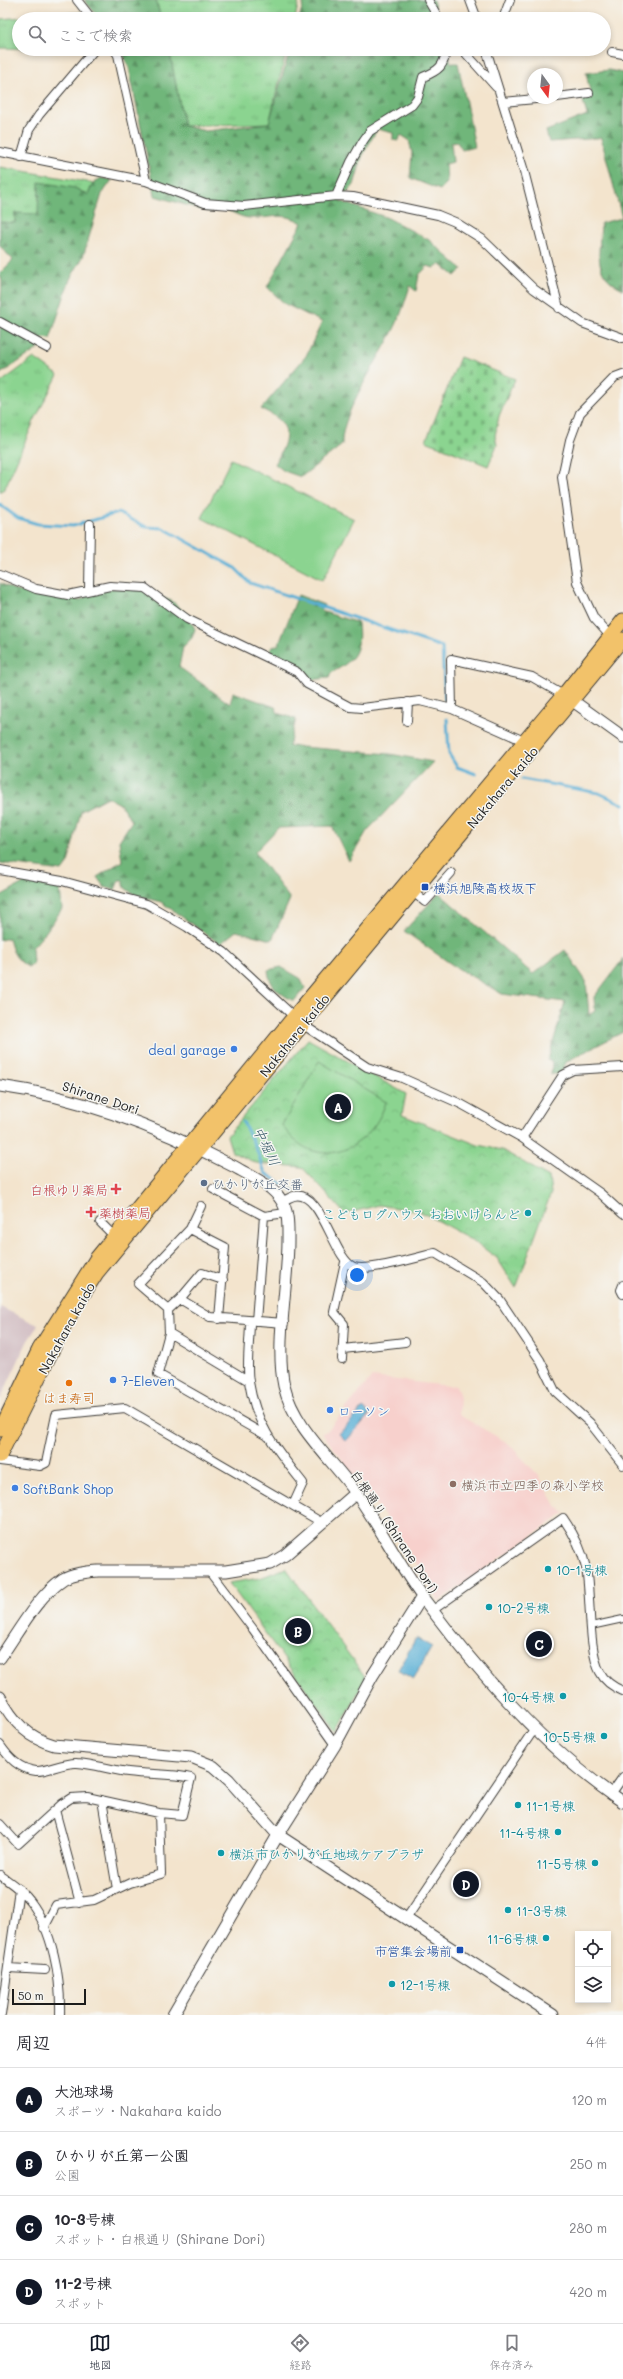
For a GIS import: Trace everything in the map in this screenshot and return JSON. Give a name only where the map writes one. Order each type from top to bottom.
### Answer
[{"type":"main road","name":"Nakahara kaido","points":[[298,1020],[413,892],[568,697],[610,636],[623,620]]},
{"type":"main road","name":"Nakahara kaido","points":[[0,1456],[69,1317],[96,1273],[524,740],[568,697],[623,639]]},
{"type":"main road","name":"Nakahara kaido","points":[[0,1430],[39,1349],[61,1312],[114,1236],[196,1147]]},
{"type":"street","points":[[77,0],[86,12]]},
{"type":"street","points":[[428,0],[435,12]]},
{"type":"street","points":[[470,0],[474,12]]},
{"type":"street","points":[[506,12],[510,0]]},
{"type":"street","points":[[612,52],[623,54]]},
{"type":"street","points":[[21,157],[29,130],[89,56]]},
{"type":"street","points":[[118,56],[146,180]]},
{"type":"street","points":[[336,196],[351,162],[367,136],[390,118],[412,105],[418,97],[423,77],[438,71],[445,56]]},
{"type":"street","points":[[468,56],[497,88]]},
{"type":"street","points":[[489,56],[497,88],[503,102],[524,171],[559,308]]},
{"type":"street","points":[[563,96],[589,94]]},
{"type":"street","points":[[503,102],[527,100]]},
{"type":"street","points":[[0,152],[146,180],[205,203],[227,206],[244,206],[336,196],[353,197],[438,216],[455,222],[482,239],[534,289],[559,308],[582,323],[623,338]]},
{"type":"street","points":[[0,322],[48,348]]},
{"type":"street","points":[[610,636],[594,618],[577,582],[562,477],[570,440],[580,413],[615,377],[623,374]]},
{"type":"street","points":[[89,590],[90,524]]},
{"type":"street","points":[[0,574],[36,589],[68,595],[110,586],[145,588],[187,619],[297,672],[307,684],[350,707],[362,708],[408,702],[430,702],[452,709],[524,740]]},
{"type":"street","points":[[452,709],[451,659],[532,677],[568,697],[623,737]]},
{"type":"street","points":[[407,721],[408,702]]},
{"type":"street","points":[[0,870],[62,881],[148,904],[187,927],[224,952],[298,1020],[367,1067],[402,1078],[461,1104],[522,1138],[600,1193],[623,1214]]},
{"type":"street","points":[[413,892],[425,902],[451,873]]},
{"type":"street","points":[[522,1138],[563,1075],[573,1070],[623,1067]]},
{"type":"street","name":"Shirane Dori","points":[[0,1086],[71,1101],[117,1116],[196,1147]]},
{"type":"street","name":"白根通り (Shirane Dori)","points":[[196,1147],[255,1178],[275,1192],[282,1201],[286,1213],[288,1267],[281,1366],[284,1388],[303,1427],[356,1493],[422,1597],[500,1695],[535,1728],[611,1794],[623,1802]]},
{"type":"street","points":[[213,1189],[264,1216],[286,1213]]},
{"type":"street","points":[[282,1201],[294,1196],[303,1197],[310,1202],[324,1219],[345,1262],[334,1312],[344,1324],[342,1359]]},
{"type":"street","points":[[201,1206],[190,1229],[138,1284],[168,1310],[169,1333],[158,1374],[267,1436]]},
{"type":"street","points":[[264,1216],[253,1321],[249,1381],[256,1410],[267,1436],[303,1483],[293,1505]]},
{"type":"street","points":[[100,1222],[114,1236]]},
{"type":"street","points":[[190,1229],[225,1247],[219,1318]]},
{"type":"street","points":[[345,1262],[360,1269],[371,1268],[435,1253],[483,1282],[500,1300],[540,1360],[556,1391],[590,1423],[623,1465]]},
{"type":"street","points":[[168,1310],[180,1299],[202,1273],[222,1280]]},
{"type":"street","points":[[623,1285],[621,1290],[623,1294]]},
{"type":"street","points":[[180,1299],[210,1317],[284,1323]]},
{"type":"street","points":[[169,1333],[249,1381]]},
{"type":"street","points":[[343,1349],[405,1342]]},
{"type":"street","points":[[0,1461],[40,1466],[46,1463],[56,1415],[125,1408],[321,1522]]},
{"type":"street","points":[[0,1658],[36,1607],[50,1590],[63,1579],[80,1573],[99,1571],[209,1571],[253,1568],[270,1564],[285,1556],[321,1522],[356,1493]]},
{"type":"street","points":[[432,1610],[563,1518],[578,1541],[583,1555],[588,1578],[591,1626],[599,1671],[612,1686],[623,1691]]},
{"type":"street","points":[[209,1571],[253,1629],[335,1745]]},
{"type":"street","points":[[173,2015],[278,1835],[335,1745],[373,1675],[422,1597]]},
{"type":"street","points":[[591,1626],[623,1619]]},
{"type":"street","points":[[0,1697],[14,1721],[32,1737],[44,1742],[54,1745],[191,1757],[213,1766],[228,1780],[278,1835],[554,2015]]},
{"type":"street","points":[[406,1919],[535,1728]]},
{"type":"street","points":[[0,1745],[7,1755],[20,1766],[37,1771],[55,1766],[76,1763],[150,1775],[173,1773],[191,1778],[182,1815],[159,1813],[87,1797],[71,1798],[55,1810],[18,1844],[0,1824]]},
{"type":"street","points":[[611,1794],[623,1777]]},
{"type":"street","points":[[102,1800],[117,1889]]},
{"type":"street","points":[[55,1810],[80,1903]]},
{"type":"street","points":[[44,1928],[56,1905],[94,1900],[117,1889],[161,1874],[159,1813]]},
{"type":"street","points":[[0,1875],[19,1889],[31,1902],[54,1948],[60,2015]]},
{"type":"street","points":[[1,2015],[19,1889]]},
{"type":"street","points":[[8,1968],[45,1970]]},
{"type":"shaded area","points":[[0,1307],[38,1325],[27,1342],[0,1400]]},
{"type":"shaded area","name":"横浜市立四季の森小学校","points":[[372,1377],[448,1386],[456,1385],[460,1397],[459,1415],[508,1443],[539,1476],[557,1507],[565,1513],[439,1601],[394,1528],[322,1433],[327,1431]]},
{"type":"green space","points":[[84,0],[156,0],[159,12],[94,12]]},
{"type":"green space","points":[[156,0],[299,0],[296,12],[159,12]]},
{"type":"green space","points":[[304,0],[433,0],[436,12],[301,12]]},
{"type":"green space","points":[[12,18],[12,49],[0,48],[0,19]]},
{"type":"green space","points":[[124,56],[170,56],[184,126],[206,131],[269,123],[288,56],[449,56],[451,63],[458,63],[475,147],[462,150],[457,142],[451,143],[453,162],[446,164],[447,183],[440,190],[410,178],[412,153],[409,140],[401,135],[398,141],[393,140],[393,133],[377,129],[362,157],[354,185],[340,201],[388,218],[429,240],[462,269],[455,276],[440,264],[434,268],[428,266],[419,275],[416,291],[410,286],[403,308],[388,341],[362,386],[347,418],[343,432],[342,445],[301,477],[284,471],[275,464],[284,446],[286,431],[279,420],[261,409],[306,356],[322,322],[285,304],[267,287],[302,223],[295,219],[283,216],[251,218],[240,216],[221,209],[210,212],[155,196],[129,68]]},
{"type":"green space","points":[[170,56],[285,56],[269,123],[184,126]]},
{"type":"green space","points":[[609,70],[623,73],[623,289],[613,283],[606,276],[600,261],[599,253],[601,223],[622,218],[601,138],[549,142],[546,131],[587,115],[582,98],[591,96],[586,73]]},
{"type":"green space","points":[[0,167],[93,183],[88,195],[75,188],[38,215],[15,213],[15,223],[0,222]]},
{"type":"green space","points":[[101,178],[112,180],[102,194],[83,257],[70,279],[50,339],[43,338],[38,349],[0,374],[0,328],[6,323],[0,318],[2,281],[0,273],[13,260],[0,246],[0,222],[15,223],[15,213],[38,214],[39,182],[75,188],[88,195],[93,183]]},
{"type":"green space","points":[[460,357],[515,379],[499,416],[495,436],[497,445],[488,466],[426,441]]},
{"type":"green space","points":[[34,358],[58,375],[34,421],[5,488],[0,492],[0,383]]},
{"type":"green space","points":[[231,459],[354,519],[323,580],[202,518]]},
{"type":"green space","points":[[0,583],[17,591],[80,600],[101,588],[137,589],[172,601],[188,615],[195,629],[192,638],[183,647],[179,667],[230,704],[233,692],[275,707],[278,713],[296,719],[289,746],[390,754],[433,762],[367,831],[349,861],[332,826],[278,828],[255,852],[290,899],[272,940],[236,931],[220,944],[161,902],[135,895],[125,888],[123,880],[119,880],[115,890],[104,887],[97,877],[122,861],[119,841],[132,821],[120,804],[107,797],[81,811],[68,863],[62,871],[0,863]]},
{"type":"green space","points":[[298,595],[324,605],[321,611],[358,623],[359,633],[355,654],[346,664],[331,673],[329,678],[310,680],[299,670],[269,655],[271,648],[279,644]]},
{"type":"green space","points":[[25,882],[60,888],[62,909],[32,948],[33,964],[28,967],[15,955],[9,938],[0,940],[0,896]]},
{"type":"green space","points":[[439,893],[533,974],[565,950],[586,981],[589,1015],[595,1011],[594,997],[623,959],[623,1032],[567,1061],[560,1074],[551,1074],[552,1062],[548,1060],[565,1002],[502,994],[454,966],[404,931]]},
{"type":"green space","points":[[281,967],[300,978],[305,988],[294,1001],[276,989],[269,976],[268,970]]},
{"type":"green space","points":[[308,1039],[406,1094],[402,1115],[478,1145],[502,1150],[549,1177],[551,1193],[516,1288],[497,1258],[471,1239],[421,1212],[379,1205],[345,1214],[302,1167],[256,1163],[232,1152],[227,1136]]},
{"type":"green space","points":[[319,1061],[386,1102],[378,1119],[368,1134],[354,1144],[340,1151],[325,1153],[310,1150],[295,1140],[282,1125]]},
{"type":"green space","points":[[286,1568],[366,1678],[337,1732],[229,1583],[260,1578]]},
{"type":"water","points":[[363,1408],[370,1414],[346,1441],[339,1434]]},
{"type":"water","points":[[416,1638],[432,1647],[413,1679],[398,1670]]},
{"type":"waterway","points":[[0,505],[18,518],[38,524],[73,526],[118,513],[147,527],[163,528],[235,568],[250,583],[442,647],[445,700]]},
{"type":"waterway","points":[[447,719],[449,754],[457,767],[476,774]]},
{"type":"waterway","points":[[522,779],[599,793],[623,804]]},
{"type":"waterway","name":"中堀川","points":[[243,1122],[256,1148],[265,1173],[294,1191]]},
{"type":"place","name":"横浜旭陵高校坂下","points":[[425,887]]},
{"type":"place","name":"deal garage","points":[[234,1049]]},
{"type":"place","name":"大池球場","points":[[338,1107]]},
{"type":"place","name":"ひかりが丘交番","points":[[204,1183]]},
{"type":"place","name":"白根ゆり薬局","points":[[116,1189]]},
{"type":"place","name":"薬樹薬局","points":[[91,1212]]},
{"type":"place","name":"こどもログハウス おおいけらんど","points":[[528,1213]]},
{"type":"place","name":"7-Eleven","points":[[113,1380]]},
{"type":"place","name":"はま寿司","points":[[69,1383]]},
{"type":"place","name":"ローソン","points":[[330,1410]]},
{"type":"place","name":"横浜市立四季の森小学校","points":[[453,1484]]},
{"type":"place","name":"SoftBank Shop","points":[[15,1488]]},
{"type":"place","name":"10-1号棟","points":[[548,1569]]},
{"type":"place","name":"10-2号棟","points":[[489,1607]]},
{"type":"place","name":"ひかりが丘第一公園","points":[[298,1631]]},
{"type":"place","name":"10-3号棟","points":[[539,1644]]},
{"type":"place","name":"10-4号棟","points":[[563,1696]]},
{"type":"place","name":"10-5号棟","points":[[604,1736]]},
{"type":"place","name":"11-1号棟","points":[[518,1805]]},
{"type":"place","name":"11-4号棟","points":[[558,1832]]},
{"type":"place","name":"横浜市ひかりが丘地域ケアプラザ","points":[[221,1853]]},
{"type":"place","name":"11-5号棟","points":[[595,1863]]},
{"type":"place","name":"11-2号棟","points":[[466,1884]]},
{"type":"place","name":"11-3号棟","points":[[508,1910]]},
{"type":"place","name":"11-6号棟","points":[[546,1938]]},
{"type":"place","name":"市営集会場前","points":[[460,1950]]},
{"type":"place","name":"12-1号棟","points":[[392,1984]]}]
